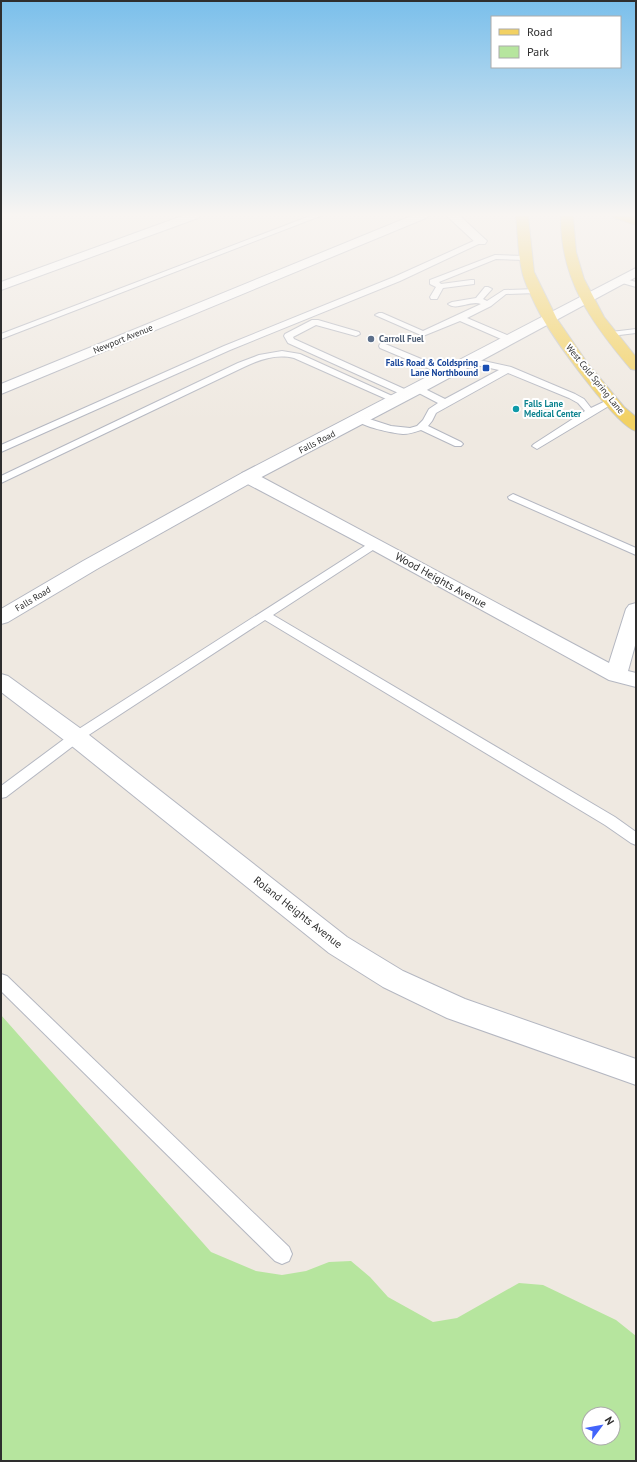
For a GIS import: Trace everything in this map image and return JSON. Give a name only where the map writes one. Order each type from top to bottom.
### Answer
[{"type":"main road","name":"West Cold Spring Lane","points":[[534,284],[550,319],[583,367],[636,426]]},
{"type":"main road","points":[[579,284],[587,299],[611,334],[636,366]]},
{"type":"street","name":"Newport Avenue","points":[[1,390],[257,284]]},
{"type":"street","name":"Falls Road","points":[[1,618],[96,561],[248,477],[511,340],[614,284]]},
{"type":"street","name":"Wood Heights Avenue","points":[[248,477],[616,675],[636,680]]},
{"type":"street","points":[[616,675],[636,609]]},
{"type":"street","name":"Roland Heights Avenue","points":[[1,681],[76,737],[338,945],[393,979],[457,1009],[636,1072]]},
{"type":"lane","points":[[1,337],[139,284]]},
{"type":"lane","points":[[1,449],[227,348],[384,284]]},
{"type":"lane","points":[[437,284],[446,292]]},
{"type":"lane","points":[[440,286],[454,284]]},
{"type":"lane","points":[[440,286],[460,286]]},
{"type":"lane","points":[[434,297],[440,286]]},
{"type":"lane","points":[[452,304],[477,297],[488,289]]},
{"type":"lane","points":[[379,315],[423,334],[488,304],[504,292],[537,291]]},
{"type":"lane","points":[[463,300],[477,297],[488,304]]},
{"type":"lane","points":[[460,318],[511,340]]},
{"type":"lane","points":[[356,334],[315,322],[288,336],[291,341],[301,346],[407,394]]},
{"type":"lane","points":[[611,334],[636,331]]},
{"type":"lane","points":[[383,346],[447,373]]},
{"type":"lane","points":[[1,480],[260,356],[273,353],[298,356],[407,394],[445,403]]},
{"type":"lane","points":[[470,361],[508,369],[572,396],[581,401],[590,412]]},
{"type":"lane","points":[[360,419],[386,428],[408,432],[422,427],[430,419],[432,411],[508,369]]},
{"type":"lane","points":[[537,446],[590,412],[612,401]]},
{"type":"lane","points":[[422,427],[458,444]]},
{"type":"lane","points":[[513,498],[636,552]]},
{"type":"lane","points":[[1,793],[76,737],[375,544]]},
{"type":"lane","points":[[265,615],[610,821],[636,839]]},
{"type":"lane","points":[[1,981],[282,1254]]},
{"type":"green space","points":[[1,1015],[211,1252],[256,1271],[282,1275],[306,1271],[329,1262],[351,1261],[370,1277],[388,1297],[433,1322],[457,1318],[519,1283],[543,1285],[616,1320],[636,1336],[636,1461],[1,1461]]},
{"type":"place","name":"Carroll Fuel","points":[[371,339]]},
{"type":"place","name":"Falls Road & Coldspring Lane Northbound","points":[[486,368]]},
{"type":"place","name":"Falls Lane Medical Center","points":[[516,409]]}]
